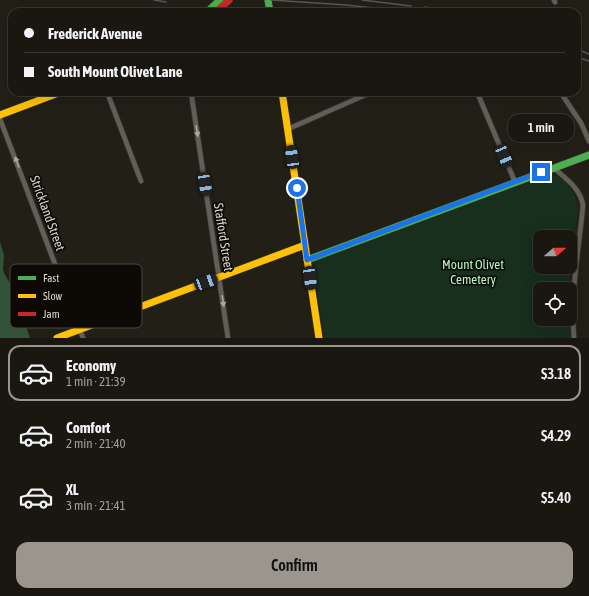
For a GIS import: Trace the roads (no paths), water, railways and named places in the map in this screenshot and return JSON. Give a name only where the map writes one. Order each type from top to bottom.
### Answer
[{"type":"street","points":[[216,8],[229,0]]},
{"type":"street","points":[[0,115],[50,96]]},
{"type":"street","points":[[109,96],[141,181]]},
{"type":"street","name":"Stafford Street","points":[[192,96],[228,338]]},
{"type":"street","points":[[283,96],[319,338]]},
{"type":"street","points":[[288,129],[362,96]]},
{"type":"street","points":[[478,96],[515,182]]},
{"type":"street","points":[[563,96],[581,123],[589,141]]},
{"type":"street","name":"Strickland Street","points":[[0,119],[54,264]]},
{"type":"street","points":[[307,260],[589,154]]},
{"type":"street","points":[[554,168],[576,189],[582,205],[574,273],[574,338]]},
{"type":"street","points":[[142,306],[305,245]]},
{"type":"street","points":[[57,338],[84,328]]},
{"type":"street","name":"Strickland Street","points":[[79,330],[82,338]]},
{"type":"railway","points":[[154,0],[166,2]]},
{"type":"railway","points":[[271,0],[373,8]]},
{"type":"railway","points":[[362,0],[411,6]]},
{"type":"railway","points":[[425,7],[430,8]]},
{"type":"railway","points":[[581,51],[589,54]]},
{"type":"railway","points":[[581,58],[589,61]]},
{"type":"park label","name":"Mount Olivet Cemetery","points":[[473,272]]}]
